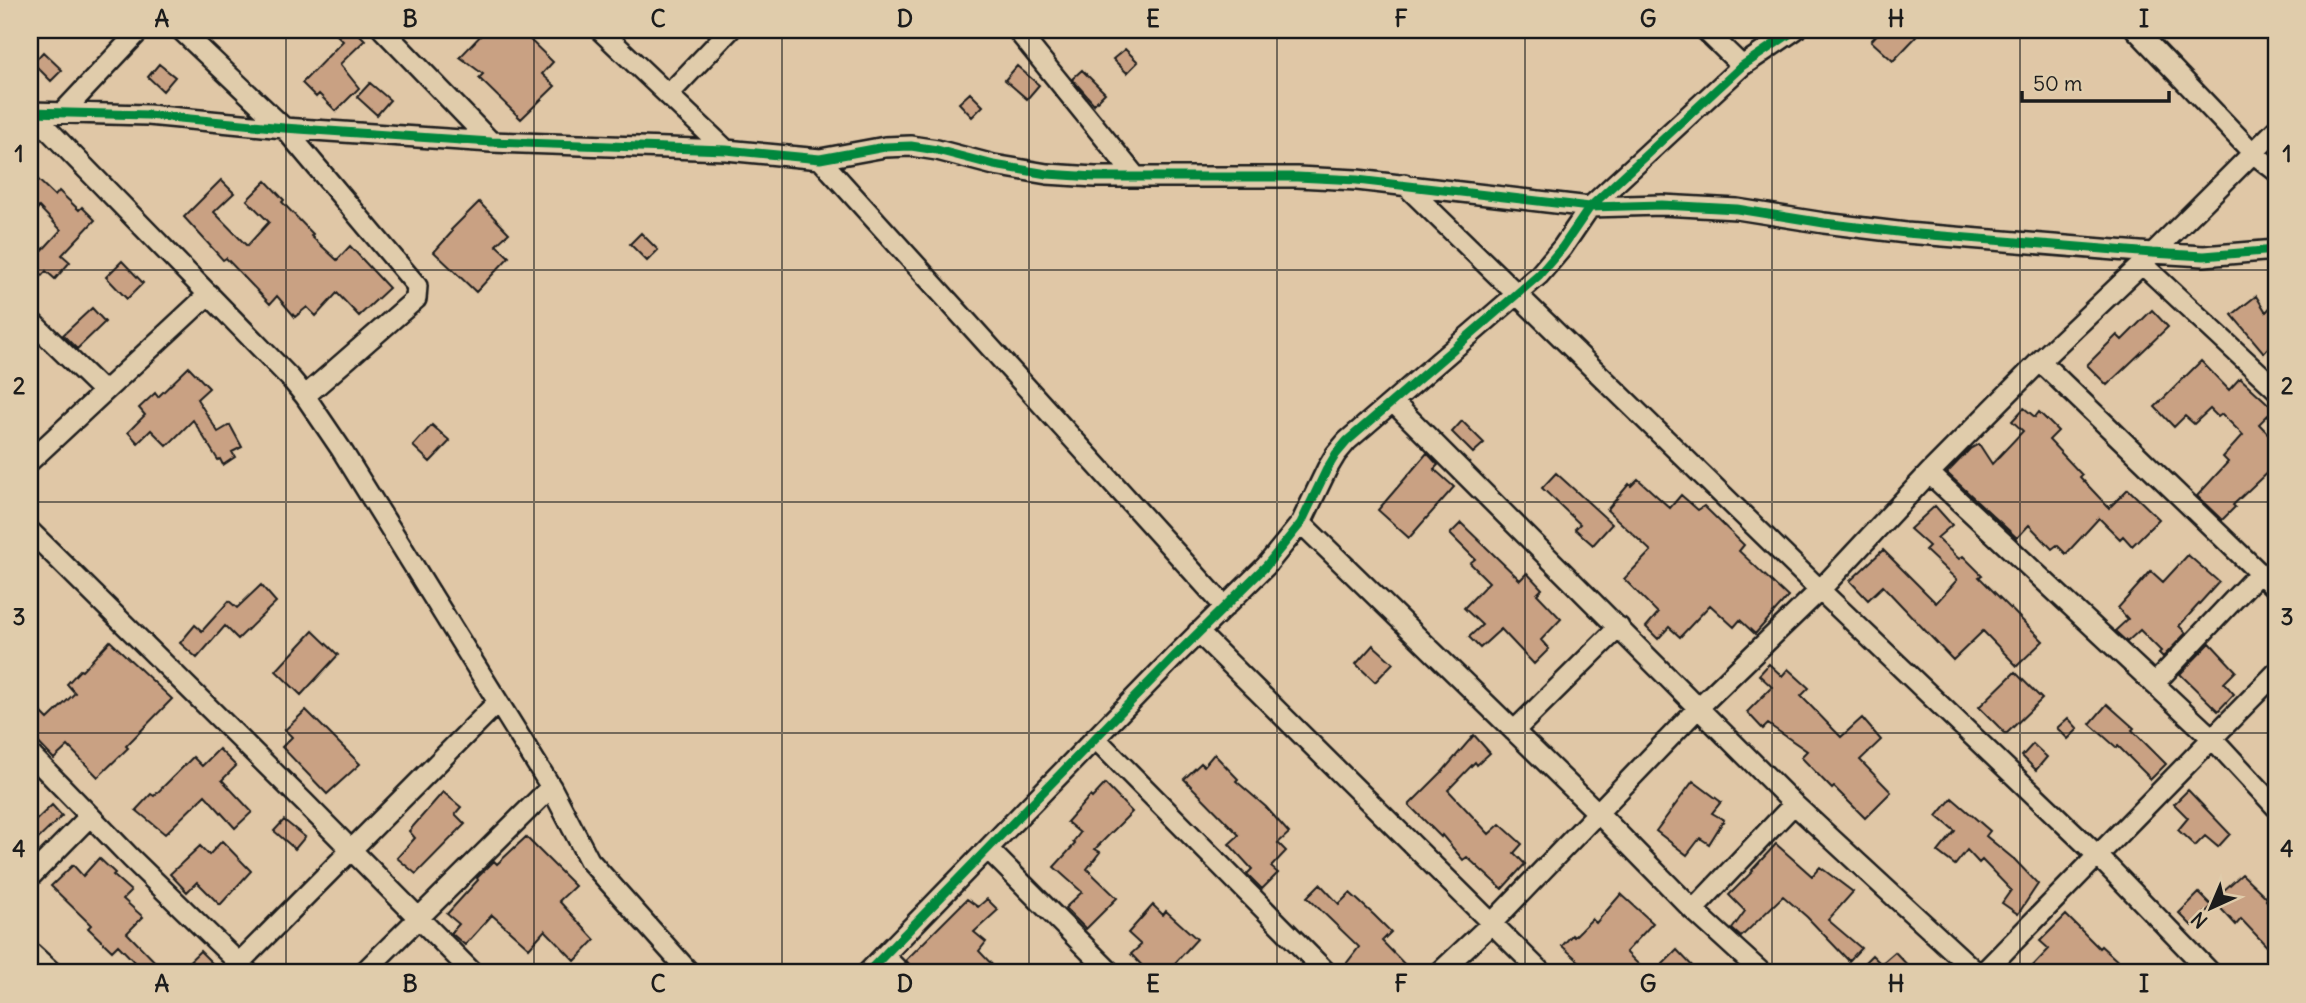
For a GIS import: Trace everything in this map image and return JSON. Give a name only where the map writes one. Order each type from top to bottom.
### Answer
[{"type":"street","points":[[64,112],[141,30]]},
{"type":"street","points":[[181,30],[284,128],[417,286],[416,299],[305,396]]},
{"type":"street","points":[[383,30],[491,142]]},
{"type":"street","points":[[600,30],[726,150]]},
{"type":"street","points":[[668,95],[730,30]]},
{"type":"street","points":[[1017,30],[1136,177]]},
{"type":"street","points":[[1704,30],[1742,66]]},
{"type":"street","points":[[867,973],[1094,738],[1266,566],[1301,523],[1336,454],[1367,422],[1539,275],[1562,248],[1590,207],[1742,66],[1794,30]]},
{"type":"street","points":[[2136,30],[2253,153],[2276,171]]},
{"type":"street","points":[[30,112],[148,115],[284,128],[491,142],[726,150],[820,159],[885,146],[911,146],[937,149],[994,165],[1047,174],[1095,177],[1297,177],[1404,184],[1590,207],[1662,205],[1737,209],[1906,233],[2147,258],[2276,250]]},
{"type":"street","points":[[30,112],[305,396],[356,473],[551,787],[589,860],[690,973]]},
{"type":"street","points":[[1439,973],[1492,924],[1699,707],[1820,590],[1929,473],[2040,361],[2276,130]]},
{"type":"street","points":[[820,159],[1225,607]]},
{"type":"street","points":[[1404,184],[1820,590],[2097,855],[2211,973]]},
{"type":"street","points":[[2147,258],[2276,389]]},
{"type":"street","points":[[30,461],[209,294]]},
{"type":"street","points":[[30,320],[104,392]]},
{"type":"street","points":[[2040,361],[2276,589]]},
{"type":"street","points":[[1393,402],[1794,804],[1978,973]]},
{"type":"street","points":[[1929,473],[2212,738],[2276,807]]},
{"type":"street","points":[[1301,523],[1597,812],[1693,910],[1762,973]]},
{"type":"street","points":[[30,531],[473,973]]},
{"type":"street","points":[[2154,684],[2259,573]]},
{"type":"street","points":[[1514,731],[1619,627]]},
{"type":"street","points":[[1198,632],[1542,973]]},
{"type":"street","points":[[1983,973],[2276,673]]},
{"type":"street","points":[[30,754],[239,970],[351,849],[498,702]]},
{"type":"street","points":[[1094,738],[1327,973]]},
{"type":"street","points":[[363,973],[551,787]]},
{"type":"street","points":[[1693,910],[1794,804]]},
{"type":"street","points":[[30,877],[90,816]]},
{"type":"street","points":[[988,849],[1111,973]]},
{"type":"street","points":[[30,952],[53,973]]},
{"type":"street","points":[[884,956],[901,973]]},
{"type":"building","points":[[332,30],[355,30],[365,40],[340,64],[359,88],[336,111],[319,94],[316,97],[302,83],[343,41]]},
{"type":"building","points":[[486,30],[520,30],[553,62],[542,74],[555,86],[521,119],[479,78],[483,74],[460,57]]},
{"type":"building","points":[[1881,30],[1909,30],[1916,37],[1893,61],[1871,41]]},
{"type":"building","points":[[1125,49],[1138,62],[1127,73],[1113,59]]},
{"type":"building","points":[[43,52],[62,70],[51,81],[33,63]]},
{"type":"building","points":[[159,64],[175,77],[163,91],[148,77]]},
{"type":"building","points":[[1017,66],[1039,85],[1027,99],[1005,80]]},
{"type":"building","points":[[1082,70],[1105,93],[1094,104],[1072,79]]},
{"type":"building","points":[[370,83],[390,100],[377,115],[357,97]]},
{"type":"building","points":[[970,93],[983,106],[972,117],[959,103]]},
{"type":"building","points":[[30,172],[55,196],[59,191],[79,210],[82,207],[95,220],[62,255],[70,262],[55,279],[46,271],[30,289],[30,246],[39,254],[61,230],[39,207],[30,218]]},
{"type":"building","points":[[221,180],[234,193],[214,212],[247,246],[269,222],[247,200],[266,181],[313,234],[311,236],[337,260],[350,246],[389,288],[359,316],[337,293],[316,316],[307,307],[295,317],[277,296],[270,304],[226,258],[223,260],[184,217]]},
{"type":"building","points":[[479,202],[509,233],[496,245],[509,257],[476,292],[434,252]]},
{"type":"building","points":[[641,233],[658,250],[647,261],[630,244]]},
{"type":"building","points":[[122,261],[143,283],[127,299],[106,277]]},
{"type":"building","points":[[2256,296],[2266,312],[2276,301],[2276,340],[2264,353],[2232,315]]},
{"type":"building","points":[[92,308],[105,322],[77,349],[63,335]]},
{"type":"building","points":[[2152,310],[2168,327],[2107,385],[2087,365],[2117,335],[2122,340]]},
{"type":"building","points":[[2201,361],[2229,390],[2240,378],[2274,409],[2259,424],[2276,442],[2276,464],[2233,505],[2235,507],[2222,520],[2197,496],[2228,462],[2223,457],[2243,435],[2222,414],[2218,417],[2210,409],[2194,424],[2185,416],[2174,427],[2155,407]]},
{"type":"building","points":[[189,367],[209,388],[197,399],[218,432],[230,425],[242,447],[232,452],[235,457],[223,465],[193,420],[167,446],[151,430],[138,443],[128,432],[145,415],[139,408],[155,393],[158,397]]},
{"type":"building","points":[[2024,408],[2035,417],[2039,412],[2058,431],[2049,440],[2109,508],[2128,489],[2159,519],[2132,546],[2123,536],[2120,539],[2099,518],[2066,554],[2057,545],[2052,549],[2029,525],[2017,538],[1947,473],[1970,449],[1979,444],[1992,464],[2023,431],[2012,421]]},
{"type":"building","points":[[1462,421],[1484,443],[1473,453],[1452,432]]},
{"type":"building","points":[[432,425],[450,441],[430,462],[413,446]]},
{"type":"building","points":[[1427,453],[1438,465],[1434,469],[1454,487],[1409,538],[1378,510]]},
{"type":"building","points":[[1556,473],[1612,524],[1593,545],[1575,529],[1580,524],[1542,488]]},
{"type":"building","points":[[1638,479],[1670,508],[1681,495],[1698,510],[1704,506],[1744,545],[1739,551],[1788,597],[1755,634],[1740,620],[1734,627],[1710,605],[1680,637],[1669,627],[1658,639],[1646,627],[1658,613],[1624,579],[1651,551],[1607,510],[1629,484],[1631,486]]},
{"type":"building","points":[[1935,506],[1952,525],[1937,538],[1959,559],[1963,556],[1982,575],[1979,577],[2043,641],[2017,666],[1983,631],[1953,660],[1883,586],[1868,600],[1850,581],[1883,550],[1936,603],[1957,580],[1925,550],[1929,546],[1910,529]]},
{"type":"building","points":[[1461,523],[1520,580],[1527,573],[1542,589],[1537,594],[1561,619],[1541,640],[1549,649],[1534,664],[1501,629],[1480,648],[1469,637],[1482,625],[1464,608],[1489,582],[1470,563],[1475,559],[1450,534]]},
{"type":"building","points":[[2188,555],[2219,582],[2179,626],[2186,633],[2163,657],[2159,653],[2161,651],[2140,630],[2127,642],[2115,631],[2128,619],[2118,608],[2151,571],[2163,582]]},
{"type":"building","points":[[261,585],[276,602],[238,639],[225,626],[197,658],[180,643],[195,625],[202,631],[229,601],[237,608]]},
{"type":"building","points":[[313,631],[338,655],[301,695],[276,671]]},
{"type":"building","points":[[110,641],[172,699],[98,777],[68,746],[54,759],[30,734],[30,721],[40,711],[48,719],[75,693],[67,684]]},
{"type":"building","points":[[2210,643],[2236,671],[2224,683],[2234,694],[2218,711],[2180,674]]},
{"type":"building","points":[[1373,645],[1393,663],[1375,682],[1356,664]]},
{"type":"building","points":[[1769,664],[1782,676],[1788,669],[1809,688],[1801,696],[1841,737],[1862,718],[1881,740],[1860,760],[1891,792],[1865,818],[1801,757],[1807,751],[1768,724],[1763,729],[1747,712],[1772,687],[1759,675]]},
{"type":"building","points":[[2015,672],[2042,699],[2006,734],[1979,707]]},
{"type":"building","points":[[2107,704],[2134,728],[2132,730],[2166,764],[2151,779],[2118,746],[2117,748],[2090,724]]},
{"type":"building","points":[[306,710],[360,764],[327,794],[282,747],[292,737],[285,730]]},
{"type":"building","points":[[2068,718],[2078,729],[2068,739],[2057,728]]},
{"type":"building","points":[[1474,735],[1490,753],[1477,765],[1475,762],[1448,790],[1489,834],[1500,824],[1522,844],[1514,853],[1525,864],[1502,889],[1467,857],[1463,860],[1442,835],[1441,837],[1409,805]]},
{"type":"building","points":[[2033,744],[2047,757],[2036,770],[2022,756]]},
{"type":"building","points":[[219,749],[236,766],[222,780],[252,812],[235,828],[205,795],[165,834],[136,810],[193,757],[202,766]]},
{"type":"building","points":[[1214,754],[1238,779],[1236,781],[1266,807],[1289,833],[1278,843],[1286,851],[1271,867],[1278,873],[1262,889],[1247,874],[1252,869],[1229,844],[1239,835],[1184,779],[1201,763],[1204,766]]},
{"type":"building","points":[[1693,781],[1721,802],[1712,813],[1724,820],[1709,844],[1700,838],[1687,855],[1656,831]]},
{"type":"building","points":[[1105,784],[1132,812],[1095,849],[1100,852],[1087,869],[1117,898],[1086,929],[1065,908],[1082,892],[1054,867],[1075,844],[1073,842],[1080,833],[1067,822],[1090,796],[1092,798]]},
{"type":"building","points":[[2188,790],[2230,834],[2218,847],[2205,836],[2195,846],[2178,830],[2188,818],[2174,804]]},
{"type":"building","points":[[443,792],[461,807],[455,814],[465,824],[416,874],[397,858],[415,838],[409,831]]},
{"type":"building","points":[[1952,798],[1990,831],[1986,836],[2038,884],[2018,914],[2002,903],[2011,890],[1982,860],[1979,863],[1967,850],[1955,865],[1938,852],[1955,831],[1937,816]]},
{"type":"building","points":[[52,805],[62,816],[30,847],[30,826]]},
{"type":"building","points":[[284,820],[305,837],[295,849],[274,831]]},
{"type":"building","points":[[526,837],[575,886],[559,901],[595,940],[575,961],[545,930],[529,948],[492,915],[465,945],[451,933],[459,924],[447,914],[494,861],[497,864]]},
{"type":"building","points":[[222,841],[251,871],[220,905],[197,882],[187,892],[170,874],[200,846],[209,855]]},
{"type":"building","points":[[1776,844],[1812,876],[1820,867],[1853,892],[1828,920],[1861,948],[1849,961],[1783,896],[1741,937],[1732,929],[1745,911],[1729,895]]},
{"type":"building","points":[[99,858],[131,891],[123,899],[143,917],[127,933],[166,973],[145,973],[118,945],[112,951],[88,928],[91,925],[51,886],[73,865],[83,876]]},
{"type":"building","points":[[2242,874],[2267,898],[2276,911],[2276,956],[2241,919],[2236,925],[2213,900]]},
{"type":"building","points":[[1320,884],[1339,904],[1350,893],[1374,915],[1391,932],[1382,941],[1413,973],[1339,973],[1359,947],[1307,897]]},
{"type":"building","points":[[2199,893],[2212,906],[2192,926],[2179,913]]},
{"type":"building","points":[[1621,894],[1653,923],[1626,952],[1647,973],[1592,973],[1562,946],[1592,919],[1596,923]]},
{"type":"building","points":[[967,899],[978,907],[987,899],[998,910],[974,932],[986,942],[979,951],[1000,973],[913,973],[906,960]]},
{"type":"building","points":[[1153,905],[1163,915],[1166,911],[1197,939],[1166,973],[1149,973],[1131,954],[1141,945],[1128,933]]},
{"type":"building","points":[[2066,915],[2099,948],[2101,946],[2121,964],[2113,973],[2098,973],[2090,966],[2083,973],[2026,973],[2049,949],[2040,941]]},
{"type":"building","points":[[1677,950],[1699,973],[1654,973]]},
{"type":"building","points":[[200,951],[218,969],[217,973],[177,973]]},
{"type":"building","points":[[1895,952],[1915,973],[1869,973],[1861,966],[1872,955],[1881,964]]},
{"type":"cycle path","points":[[867,973],[1266,566],[1301,523],[1327,469],[1347,441],[1539,275],[1562,248],[1590,207],[1742,66],[1795,30]]},
{"type":"cycle path","points":[[30,112],[148,115],[284,128],[491,142],[726,150],[820,159],[885,147],[911,146],[1047,174],[1357,180],[1590,207],[1662,205],[1737,209],[1906,233],[2152,253],[2204,256],[2276,250]]}]
